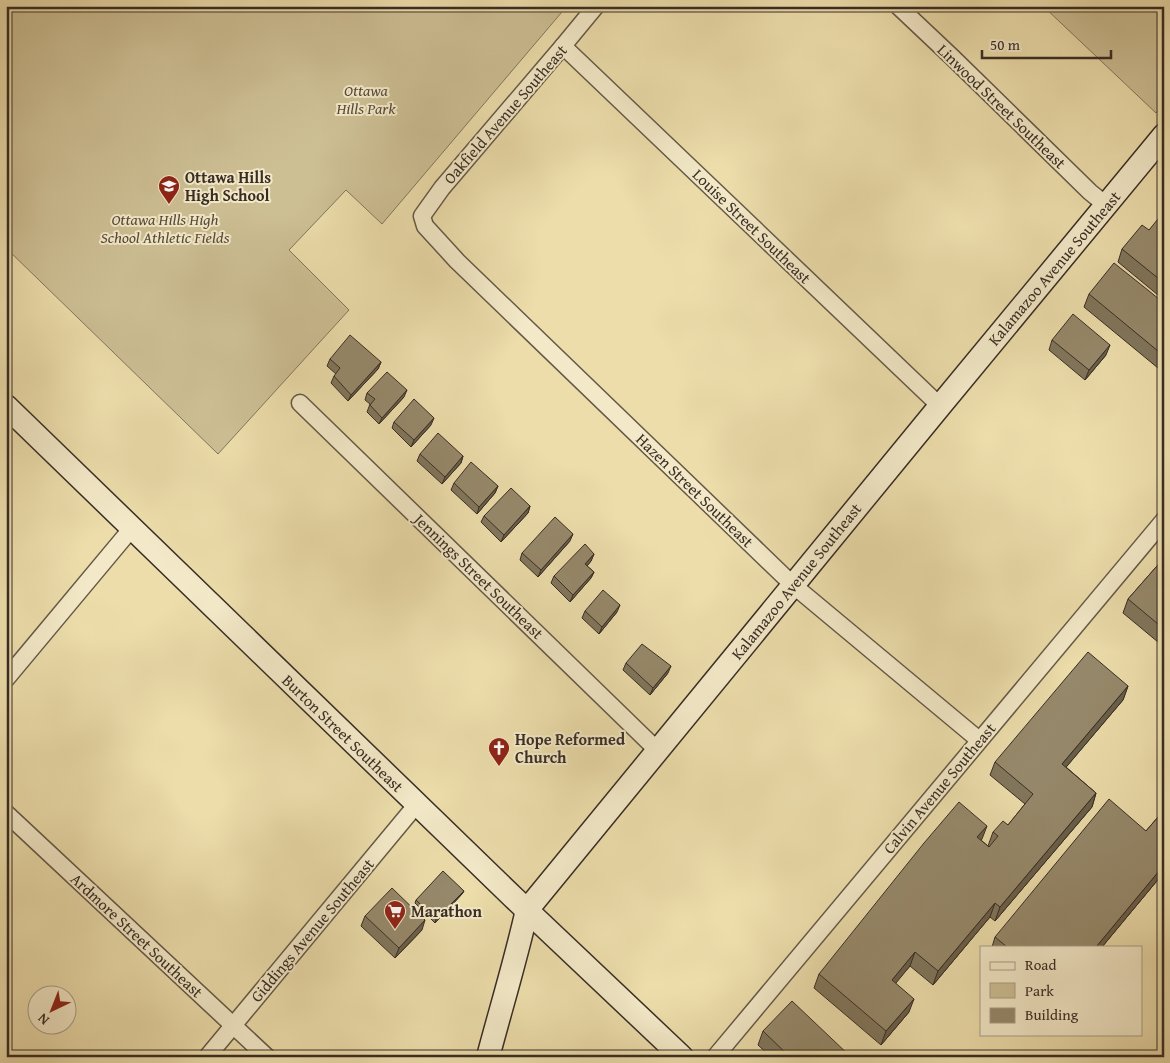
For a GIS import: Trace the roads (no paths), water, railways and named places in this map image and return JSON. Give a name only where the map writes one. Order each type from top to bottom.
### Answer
[{"type":"main road","name":"Kalamazoo Avenue Southeast","points":[[488,1057],[527,910],[1164,135]]},
{"type":"main road","name":"Burton Street Southeast","points":[[6,406],[527,910],[682,1057]]},
{"type":"street","name":"Oakfield Avenue Southeast","points":[[425,226],[422,216],[442,188],[596,6]]},
{"type":"street","name":"Linwood Street Southeast","points":[[898,6],[1090,192],[1106,205]]},
{"type":"street","name":"Louise Street Southeast","points":[[563,46],[940,406]]},
{"type":"street","name":"Hazen Street Southeast","points":[[425,226],[457,261],[793,585],[979,740]]},
{"type":"street","name":"Jennings Street Southeast","points":[[300,403],[657,750]]},
{"type":"street","name":"Calvin Avenue Southeast","points":[[714,1057],[1164,520]]},
{"type":"street","points":[[6,679],[132,528]]},
{"type":"street","name":"Giddings Avenue Southeast","points":[[207,1057],[417,804]]},
{"type":"street","name":"Ardmore Street Southeast","points":[[6,813],[268,1057]]},
{"type":"place","name":"Ottawa Hills High School","points":[[169,205]]},
{"type":"place","name":"Hope Reformed Church","points":[[499,767]]},
{"type":"place","name":"Marathon","points":[[395,930]]},
{"type":"park label","name":"Ottawa Hills Park","points":[[366,99]]},
{"type":"park label","name":"Ottawa Hills High School Athletic Fields","points":[[165,228]]}]
